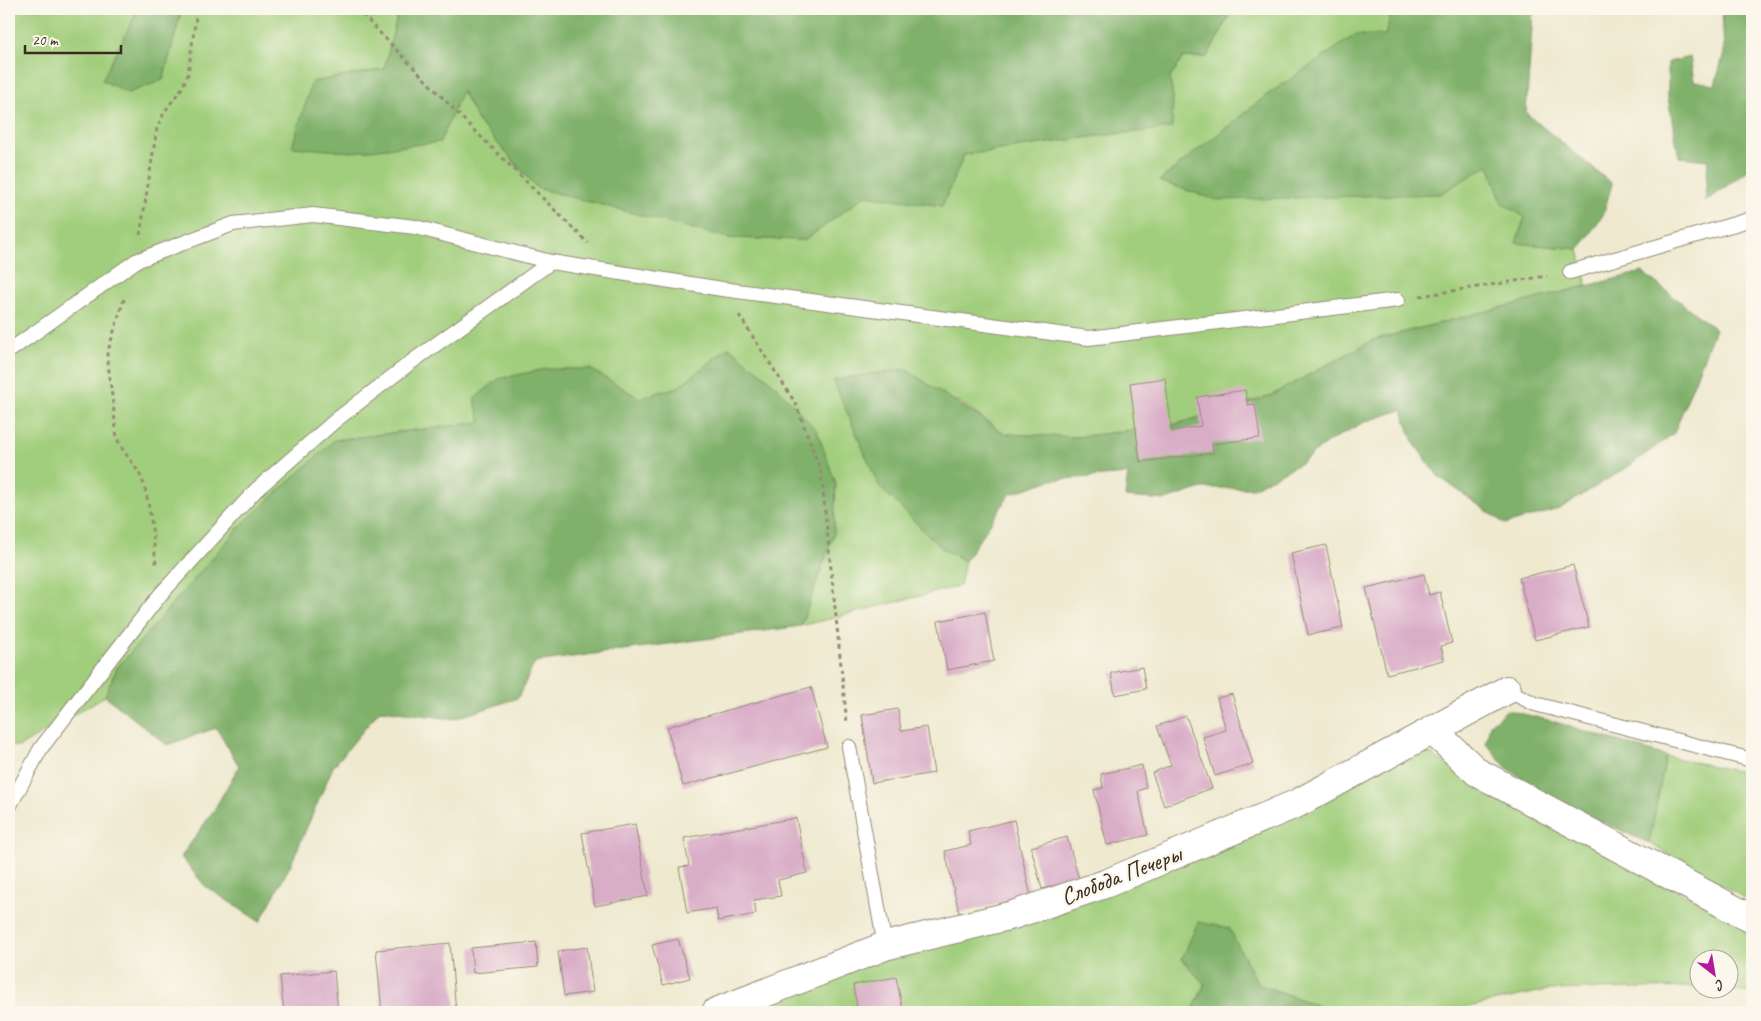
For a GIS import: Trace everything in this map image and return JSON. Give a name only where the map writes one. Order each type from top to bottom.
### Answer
[{"type":"street","name":"Слобода Печеры","points":[[716,1012],[885,946],[1014,915],[1105,884],[1298,803],[1507,690]]},
{"type":"street","points":[[1432,730],[1477,772],[1752,919]]},
{"type":"lane","points":[[9,351],[136,261],[233,224],[313,215],[415,227],[551,262],[722,288],[1090,338],[1398,300]]},
{"type":"lane","points":[[1570,272],[1752,219]]},
{"type":"lane","points":[[9,807],[41,748],[160,595],[256,490],[336,420],[410,363],[551,262]]},
{"type":"lane","points":[[1507,690],[1535,704],[1752,760]]},
{"type":"lane","points":[[849,747],[885,946]]},
{"type":"path","points":[[160,595],[151,520],[142,480],[122,451],[117,438],[107,354],[136,261],[157,128],[165,111],[182,88],[188,74],[197,9]]},
{"type":"path","points":[[357,9],[468,123],[618,272]]},
{"type":"path","points":[[1398,300],[1570,272]]},
{"type":"path","points":[[722,288],[796,404],[821,472],[849,747]]},
{"type":"green space","points":[[15,9],[135,9],[163,80],[182,9],[399,9],[384,69],[312,82],[462,91],[479,122],[537,188],[729,238],[805,240],[866,195],[942,206],[964,155],[1097,136],[1171,128],[1173,97],[1169,78],[1183,57],[1207,57],[1233,9],[1393,9],[1385,35],[1267,95],[1159,181],[1440,194],[1489,164],[1502,203],[1525,217],[1516,243],[1579,249],[1587,286],[1373,340],[1270,396],[1173,425],[1077,437],[1005,434],[959,402],[834,380],[879,486],[940,547],[965,561],[960,586],[801,626],[834,533],[817,431],[771,382],[729,347],[678,387],[639,398],[590,369],[481,422],[334,440],[117,668],[105,696],[19,747],[9,745],[9,12]]},
{"type":"green space","points":[[135,9],[182,9],[163,80],[128,93],[102,80],[136,14]]},
{"type":"green space","points":[[399,9],[1233,9],[1207,57],[1183,57],[1170,78],[1173,97],[1172,128],[1097,136],[964,155],[942,206],[866,195],[805,240],[729,238],[537,188],[479,122],[462,91],[440,142],[352,152],[292,147],[312,82],[384,69]]},
{"type":"green space","points":[[1393,9],[1537,9],[1533,12],[1526,113],[1612,184],[1603,215],[1579,249],[1516,243],[1525,217],[1502,203],[1489,165],[1440,194],[1216,200],[1159,181],[1267,95],[1355,35],[1385,35]]},
{"type":"green space","points":[[1722,9],[1752,9],[1752,167],[1705,202],[1708,160],[1679,157],[1668,98],[1668,62],[1690,57],[1694,81],[1715,85],[1724,53]]},
{"type":"green space","points":[[1642,272],[1715,329],[1674,433],[1628,467],[1559,509],[1505,524],[1438,476],[1413,442],[1402,410],[1364,422],[1328,442],[1301,463],[1253,488],[1202,488],[1165,500],[1125,497],[1128,474],[1051,480],[1010,494],[965,561],[940,547],[879,486],[833,380],[905,369],[1005,434],[1077,437],[1173,425],[1270,396],[1373,340]]},
{"type":"green space","points":[[729,347],[771,381],[817,431],[836,484],[834,533],[801,626],[535,662],[518,698],[454,719],[380,710],[333,767],[291,864],[260,922],[205,886],[181,857],[214,810],[239,766],[216,728],[167,745],[105,696],[117,668],[241,525],[335,440],[481,422],[474,399],[498,379],[545,369],[590,369],[639,398],[678,387]]},
{"type":"green space","points":[[1507,710],[1552,721],[1666,756],[1649,843],[1551,799],[1506,767],[1486,743],[1490,724]]},
{"type":"green space","points":[[1420,747],[1468,778],[1752,930],[1752,993],[1738,992],[1738,948],[1688,948],[1688,987],[1547,990],[1445,1012],[1335,1012],[1258,984],[1229,928],[1192,1012],[740,1012]]},
{"type":"green space","points":[[1666,756],[1752,774],[1752,902],[1649,843]]},
{"type":"green space","points":[[1198,922],[1229,928],[1258,984],[1335,1012],[1192,1012],[1205,985],[1182,959]]},
{"type":"building","points":[[1165,378],[1172,431],[1201,426],[1197,397],[1245,390],[1248,405],[1255,404],[1260,438],[1212,444],[1213,453],[1140,462],[1130,383]]},
{"type":"building","points":[[1326,545],[1343,628],[1308,635],[1291,553]]},
{"type":"building","points":[[1573,565],[1589,627],[1535,640],[1519,578]]},
{"type":"building","points":[[1424,574],[1429,595],[1440,592],[1452,643],[1441,646],[1444,660],[1387,674],[1366,588]]},
{"type":"building","points":[[985,612],[994,661],[947,670],[938,621]]},
{"type":"building","points":[[1142,667],[1146,689],[1115,695],[1111,673]]},
{"type":"building","points":[[811,687],[827,747],[683,786],[667,727]]},
{"type":"building","points":[[1232,694],[1253,764],[1215,776],[1203,737],[1226,730],[1217,698]]},
{"type":"building","points":[[898,709],[901,731],[927,727],[934,773],[872,783],[862,715]]},
{"type":"building","points":[[1186,716],[1212,788],[1164,806],[1152,773],[1171,765],[1157,726]]},
{"type":"building","points":[[1142,765],[1146,788],[1138,791],[1148,835],[1107,845],[1094,790],[1103,788],[1101,774]]},
{"type":"building","points":[[796,818],[807,873],[778,880],[781,896],[754,900],[756,914],[718,921],[716,908],[687,913],[679,867],[689,866],[684,838]]},
{"type":"building","points":[[1014,820],[1031,897],[959,913],[945,851],[971,845],[968,831]]},
{"type":"building","points":[[635,824],[648,896],[595,906],[582,833]]},
{"type":"building","points":[[1067,837],[1079,879],[1042,889],[1031,847]]},
{"type":"building","points":[[678,939],[690,978],[663,985],[652,945]]},
{"type":"building","points":[[536,942],[538,967],[473,973],[471,948]]},
{"type":"building","points":[[450,943],[456,1012],[382,1012],[376,950]]},
{"type":"building","points":[[587,947],[593,992],[564,996],[558,951]]},
{"type":"building","points":[[334,971],[338,1012],[284,1012],[280,976]]},
{"type":"building","points":[[896,977],[903,1011],[858,1012],[853,985]]}]
